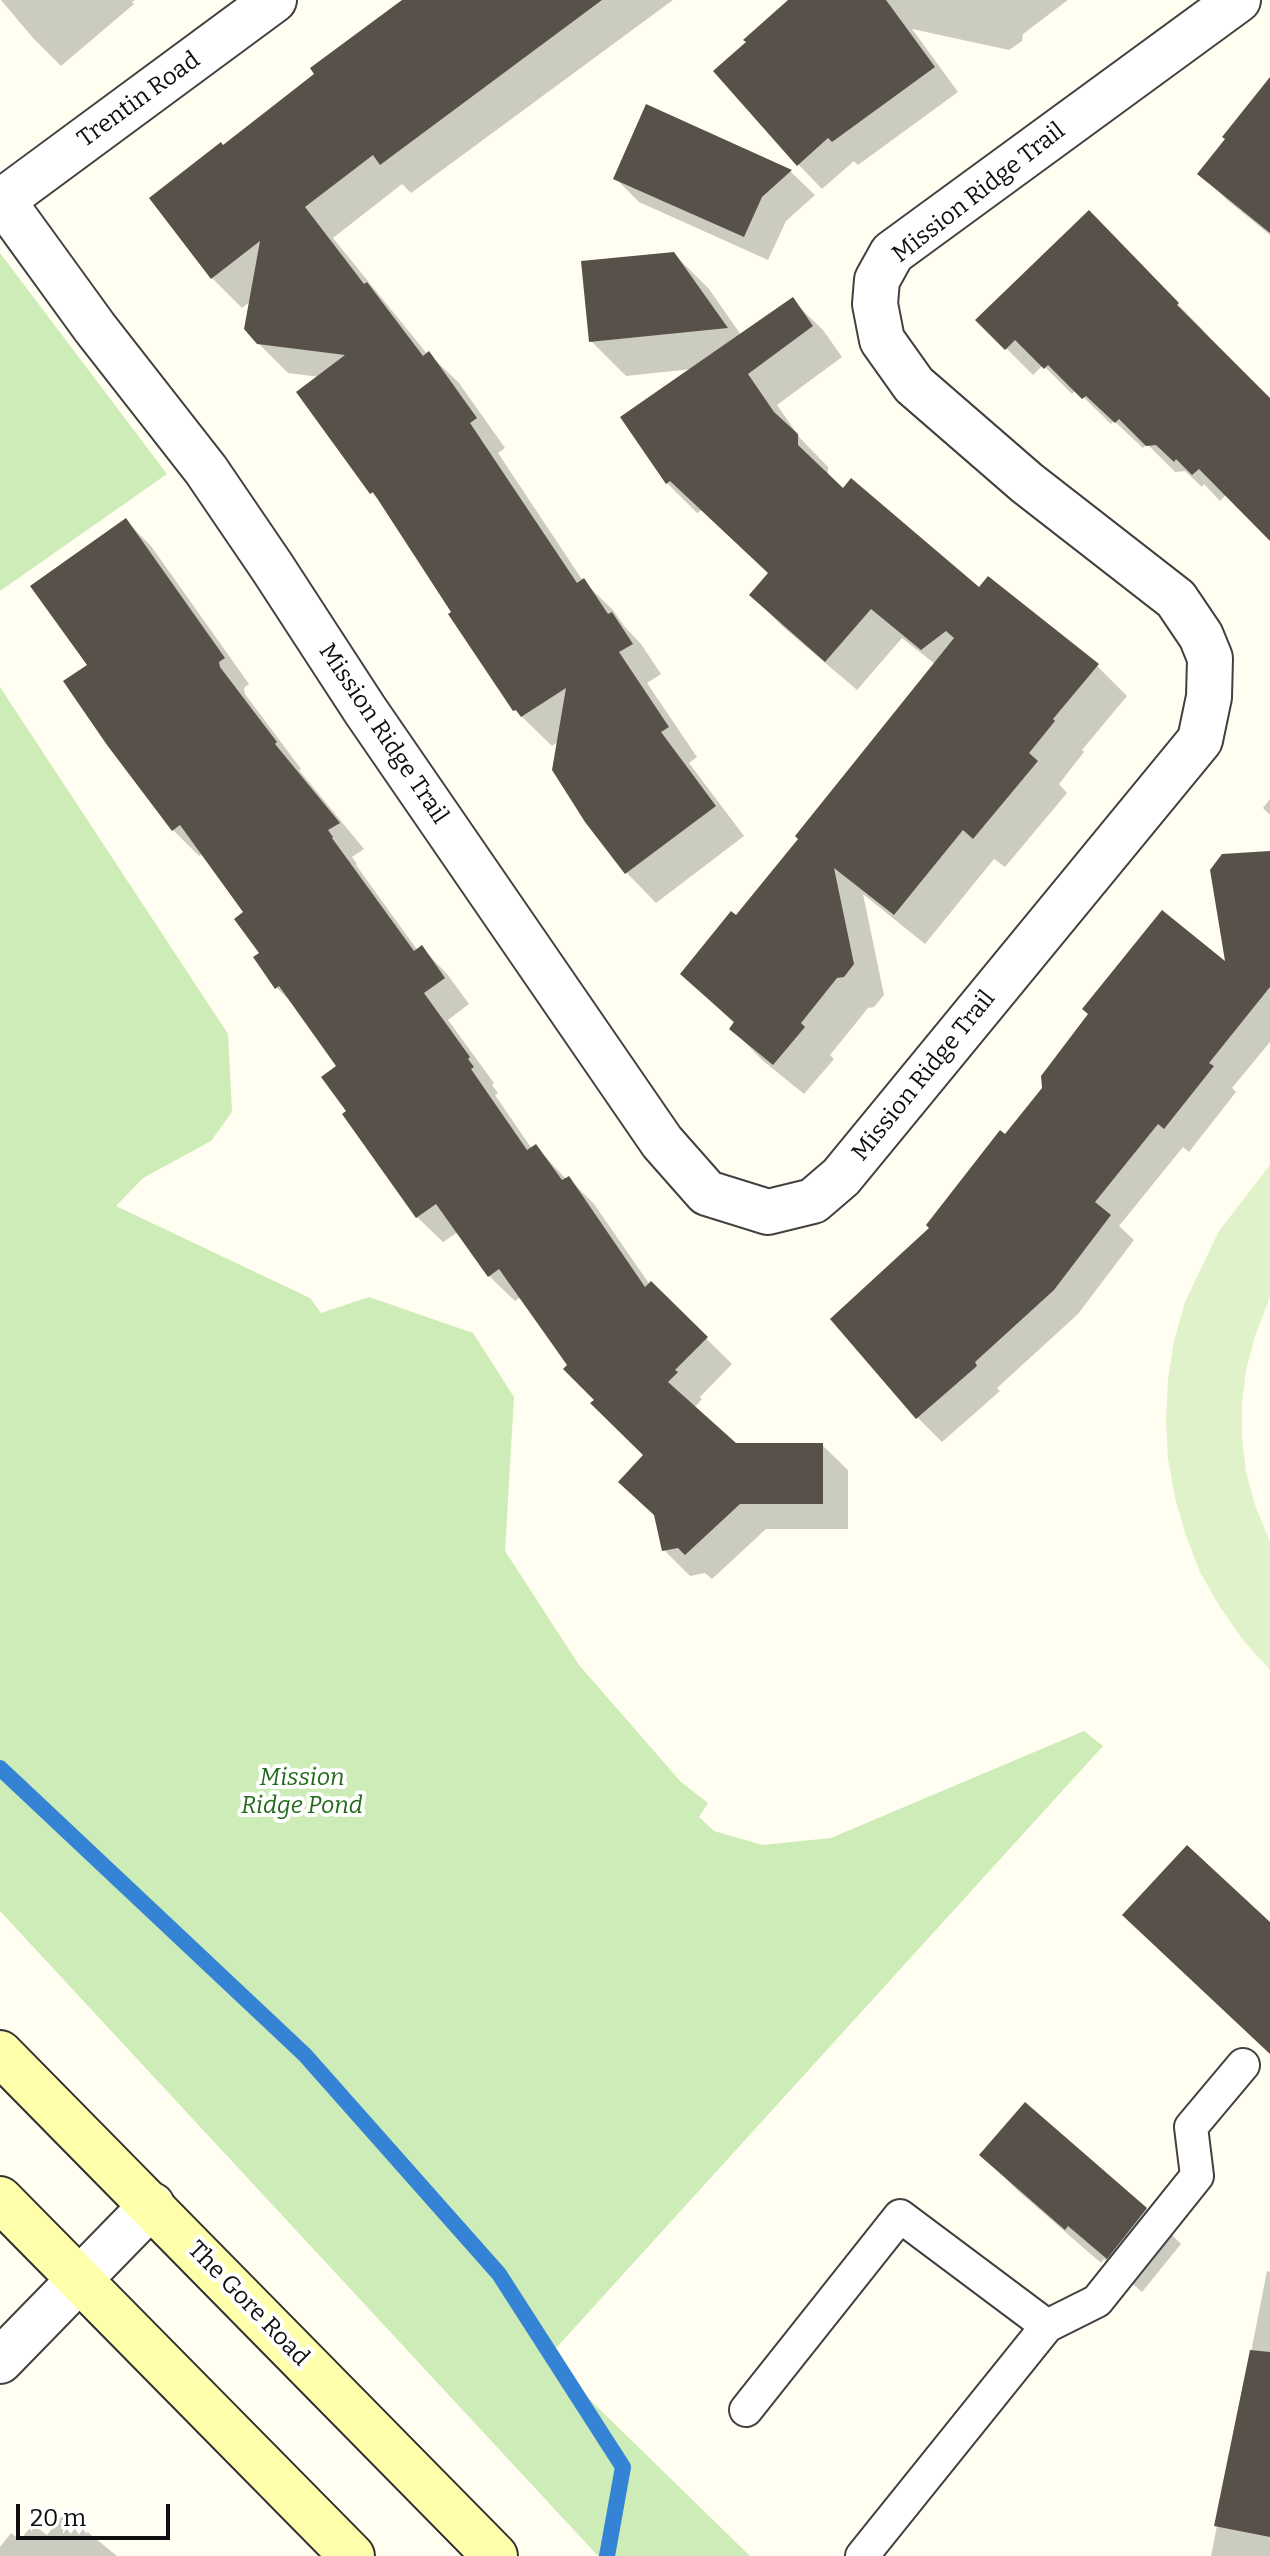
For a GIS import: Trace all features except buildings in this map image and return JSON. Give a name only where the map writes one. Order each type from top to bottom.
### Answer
[{"type":"main road","name":"The Gore Road","points":[[0,2053],[495,2556]]},
{"type":"main road","points":[[0,2199],[338,2551]]},
{"type":"street","name":"Trentin Road","points":[[1,198],[274,0]]},
{"type":"street","name":"Mission Ridge Trail","points":[[1,198],[95,328],[206,470],[365,710],[662,1142],[707,1193],[768,1212],[813,1201],[841,1177],[1200,740],[1209,697],[1210,658],[1201,636],[1176,599],[1027,483],[914,385],[882,340],[875,304],[877,280],[892,253],[1238,0]]},
{"type":"street","points":[[0,2361],[152,2205]]},
{"type":"lane","points":[[862,2556],[1047,2326],[1097,2301],[1197,2176],[1191,2127],[1243,2065]]},
{"type":"lane","points":[[746,2410],[900,2216],[1047,2326]]},
{"type":"green space","points":[[0,253],[167,474],[0,591]]},
{"type":"green space","name":"Mission Ridge Pond","points":[[0,687],[228,1034],[232,1112],[211,1141],[143,1178],[116,1206],[310,1298],[321,1313],[369,1297],[473,1333],[514,1397],[505,1551],[579,1665],[681,1782],[708,1803],[699,1817],[714,1831],[762,1845],[831,1838],[1084,1731],[1103,1746],[547,2358],[750,2556],[598,2556],[0,1911]]},
{"type":"green space","points":[[1270,1165],[1270,1297],[1246,1370],[1242,1438],[1246,1472],[1270,1542],[1270,1670],[1243,1640],[1200,1572],[1175,1498],[1168,1459],[1166,1420],[1174,1341],[1185,1302],[1219,1231]]},
{"type":"waterway","points":[[0,1768],[305,2055],[499,2274],[623,2467],[607,2556]]}]
